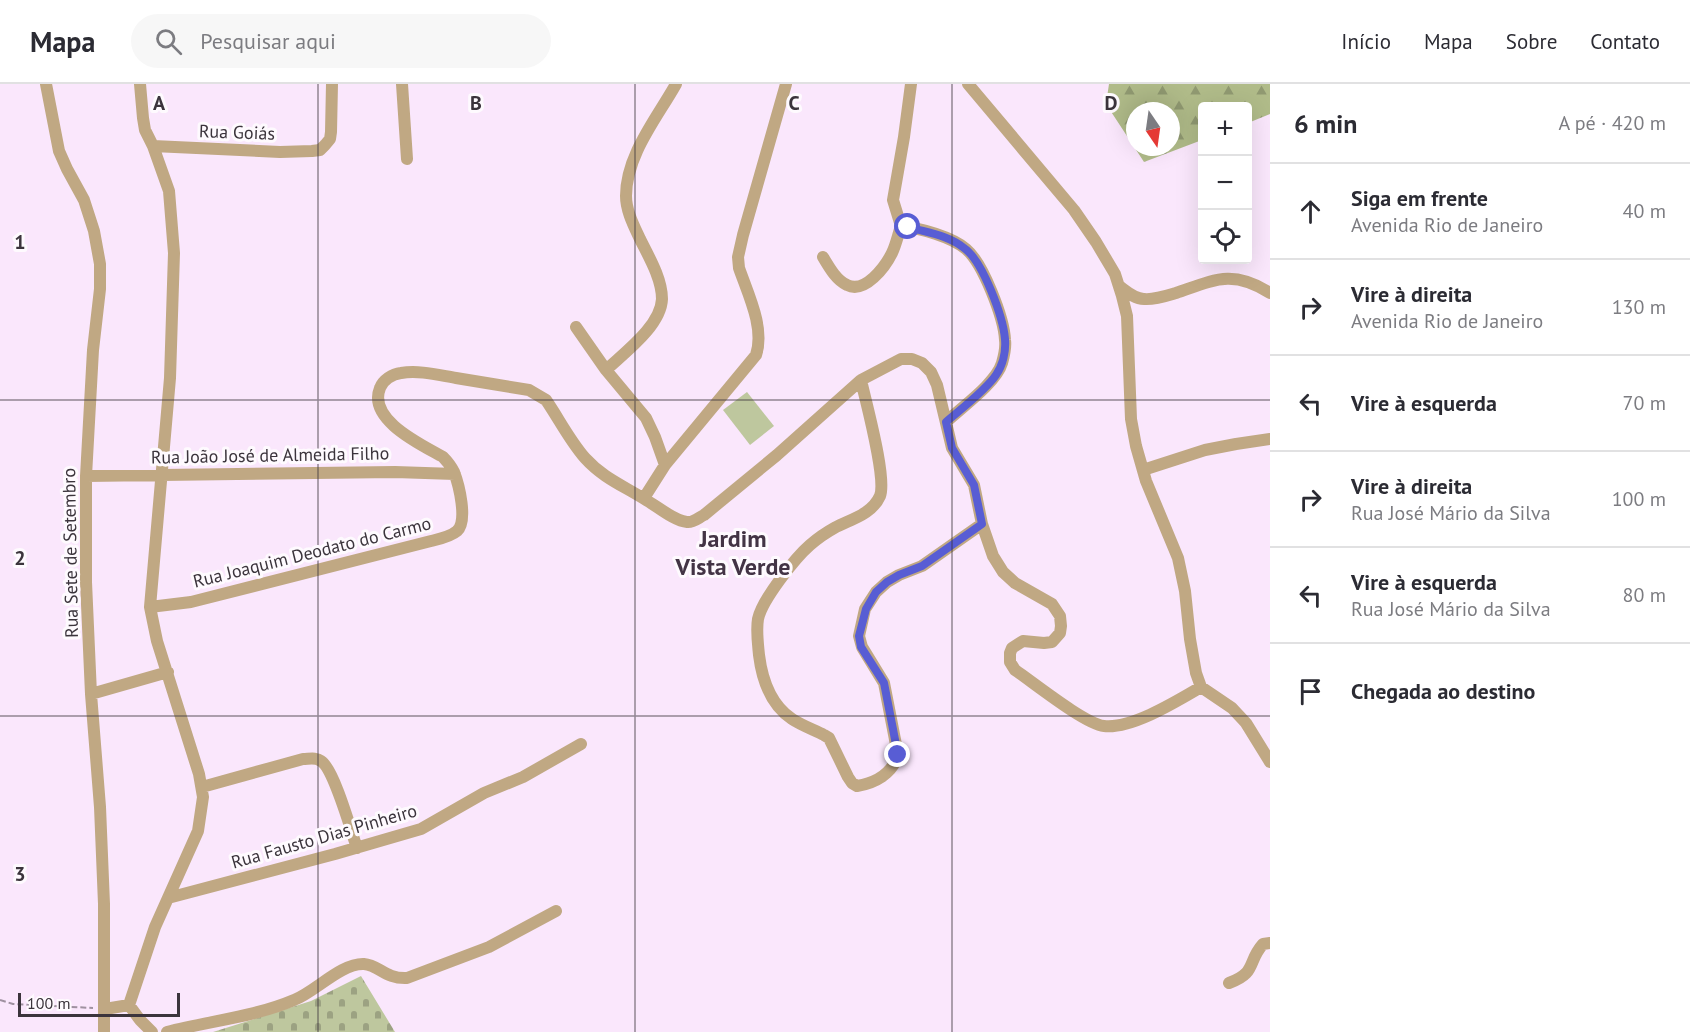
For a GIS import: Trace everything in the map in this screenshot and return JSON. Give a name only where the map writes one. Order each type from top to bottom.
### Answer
[{"type":"street","name":"Rua Sete de Setembro","points":[[46,84],[59,151],[84,200],[94,231],[100,264],[86,476],[86,582],[104,904],[104,1032]]},
{"type":"street","points":[[129,1005],[155,927],[198,831],[203,808],[202,787],[157,641],[150,608],[170,378],[174,253],[169,191],[145,130],[140,84]]},
{"type":"street","name":"Rua Goiás","points":[[153,146],[287,152],[320,150],[330,139],[332,84]]},
{"type":"street","points":[[402,84],[407,159]]},
{"type":"street","points":[[606,370],[653,324],[662,300],[656,273],[632,223],[626,197],[629,174],[635,156],[676,84]]},
{"type":"street","points":[[644,498],[665,465],[756,355],[759,347],[759,327],[739,268],[738,257],[786,84]]},
{"type":"street","points":[[823,257],[837,278],[852,287],[863,286],[874,276],[892,252],[902,226],[893,200],[910,84]]},
{"type":"street","points":[[968,84],[1074,210],[1115,274],[1127,316],[1131,419],[1136,446],[1146,481],[1178,558],[1185,591],[1196,673],[1201,687],[1232,708],[1246,723],[1270,762]]},
{"type":"street","points":[[902,226],[953,240],[967,249],[979,264],[1003,327],[1006,341],[1002,364],[996,375],[946,422]]},
{"type":"street","points":[[1119,286],[1133,296],[1143,299],[1162,298],[1214,280],[1227,278],[1251,283],[1270,292]]},
{"type":"street","points":[[576,327],[606,370],[646,418],[665,465]]},
{"type":"street","points":[[454,474],[443,457],[416,442],[389,422],[378,401],[379,390],[383,382],[401,373],[424,373],[529,390],[546,400],[585,458],[617,485],[644,498],[679,520],[693,522],[777,455],[861,380],[901,359],[912,359],[922,363],[931,372],[937,385],[952,448],[974,485],[982,524],[993,556],[1003,572],[1015,583],[1052,604],[1060,616],[1060,633],[1052,642],[1023,641],[1012,648],[1010,662],[1015,670],[1074,711],[1104,726],[1127,724],[1140,719],[1201,687]]},
{"type":"street","points":[[861,380],[878,456],[882,488],[879,498],[873,507],[860,517],[838,526],[808,546],[764,604],[758,619],[757,635],[760,660],[771,695],[779,708],[792,718],[829,738],[848,777],[857,786],[867,785],[883,777],[896,762],[898,755],[884,683],[861,647],[859,636],[866,609],[876,592],[887,582],[922,566],[982,524]]},
{"type":"street","points":[[1143,470],[1205,450],[1270,439]]},
{"type":"street","name":"Rua João José de Almeida Filho","points":[[86,476],[395,472],[454,474]]},
{"type":"street","name":"Rua Joaquim Deodato do Carmo","points":[[150,608],[191,602],[450,536],[458,530],[463,514],[454,474]]},
{"type":"street","points":[[91,694],[168,672]]},
{"type":"street","name":"Rua Fausto Dias Pinheiro","points":[[168,898],[421,829],[484,793],[523,777],[581,744]]},
{"type":"street","points":[[202,787],[303,759],[321,760],[334,783],[357,848]]},
{"type":"street","points":[[167,1032],[266,1010],[295,1000],[341,971],[354,966],[364,964],[396,979],[407,978],[489,947],[556,911]]},
{"type":"street","points":[[1230,983],[1250,971],[1257,950],[1263,944],[1270,943]]},
{"type":"street","points":[[105,1009],[129,1005]]},
{"type":"street","points":[[129,1005],[152,1032]]},
{"type":"path","points":[[0,1000],[13,1004],[105,1009]]},
{"type":"green space","points":[[1109,84],[1270,84],[1270,114],[1252,121],[1252,102],[1198,102],[1198,142],[1180,148],[1180,102],[1126,102],[1126,135],[1106,104]]},
{"type":"green space","points":[[1140,156],[1160,156],[1144,162]]},
{"type":"green space","points":[[747,392],[774,426],[750,445],[723,410]]},
{"type":"green space","points":[[361,976],[395,1032],[213,1032],[311,1001]]},
{"type":"district","name":"Jardim Vista Verde","points":[[733,552]]},
{"type":"route","points":[[898,755],[887,691],[878,671],[861,647],[859,636],[861,626],[866,609],[876,592],[887,582],[922,566],[982,524],[974,485],[952,448],[946,422],[996,375],[1002,364],[1006,341],[996,304],[984,275],[979,264],[967,249],[953,240],[908,227]]}]
